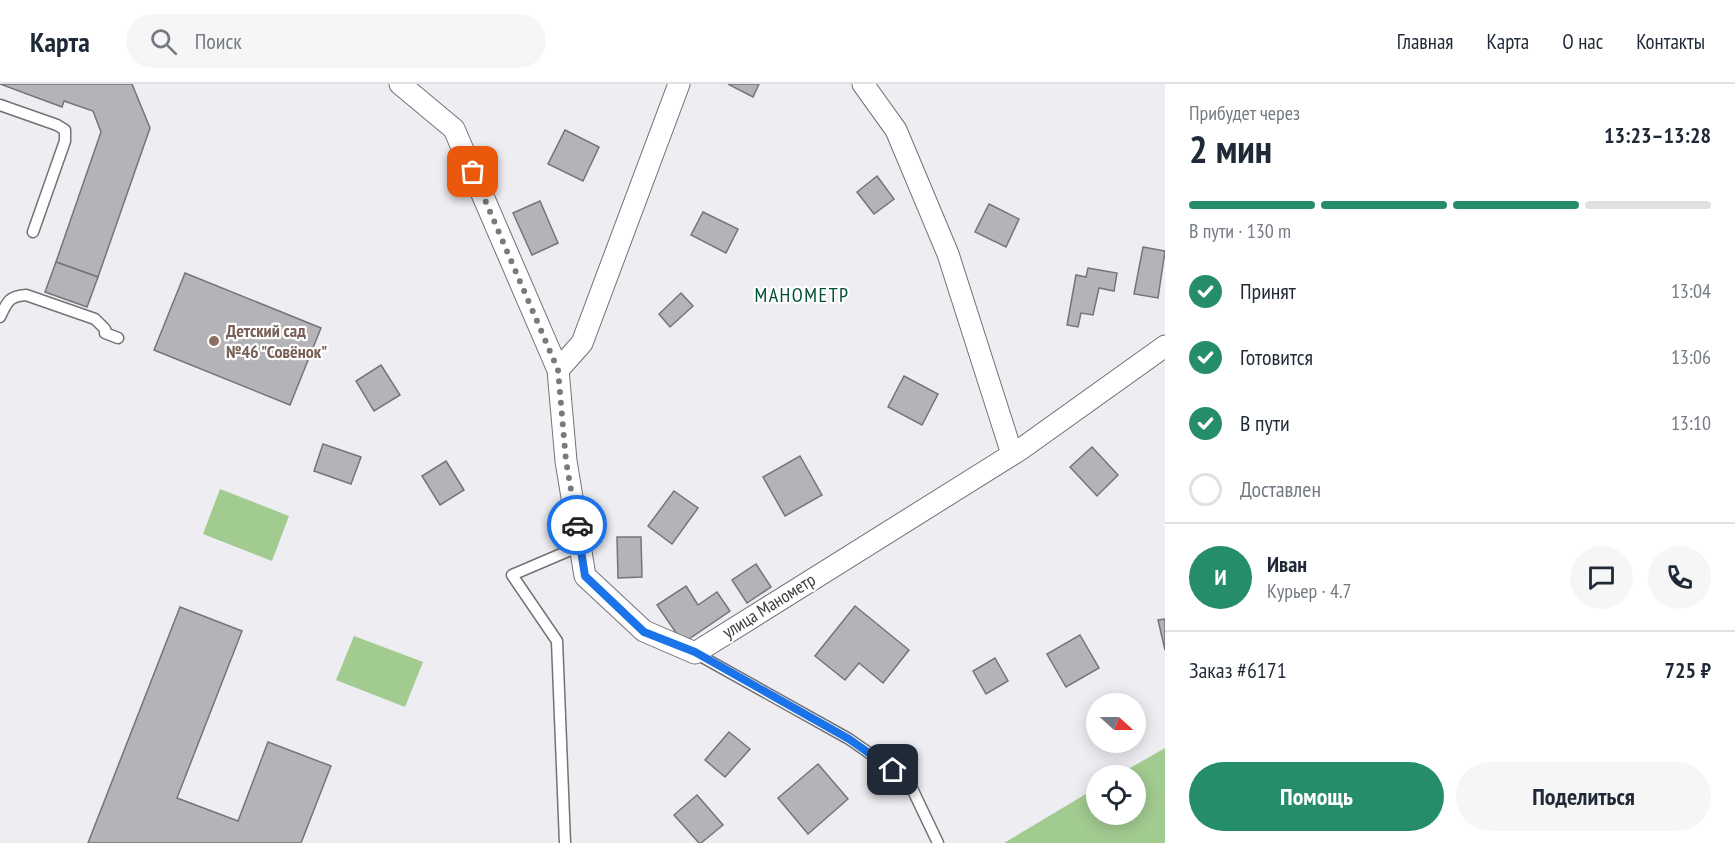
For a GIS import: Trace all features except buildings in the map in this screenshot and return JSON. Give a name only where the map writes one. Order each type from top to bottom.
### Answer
[{"type":"street","points":[[400,84],[454,129],[558,370],[566,461],[585,576],[644,632],[695,652]]},
{"type":"street","points":[[558,370],[582,343],[679,84]]},
{"type":"street","points":[[863,84],[896,130],[948,254],[1012,454]]},
{"type":"street","name":"улица Манометр","points":[[695,652],[1012,454],[1165,346]]},
{"type":"lane","points":[[0,105],[65,130],[65,141],[33,232]]},
{"type":"lane","points":[[0,317],[7,303],[15,296],[26,295],[95,319],[105,329],[105,333],[118,339]]},
{"type":"lane","points":[[565,843],[557,641],[512,575],[580,546]]},
{"type":"lane","points":[[695,652],[849,739],[908,780],[938,843]]},
{"type":"green space","points":[[220,489],[289,516],[272,561],[203,534]]},
{"type":"green space","points":[[354,636],[423,662],[405,707],[336,680]]},
{"type":"green space","points":[[1165,748],[1165,843],[1004,843],[1086,794],[1086,825],[1146,825],[1146,765],[1135,765]]},
{"type":"way so far","points":[[473,172],[558,370],[566,461],[577,525]]},
{"type":"place","name":"Детский сад №46 \"Совёнок\"","points":[[214,341]]},
{"type":"district","name":"МАНОМЕТР","points":[[802,295]]},
{"type":"route","points":[[577,525],[585,576],[644,632],[695,652],[849,739],[893,770]]}]
